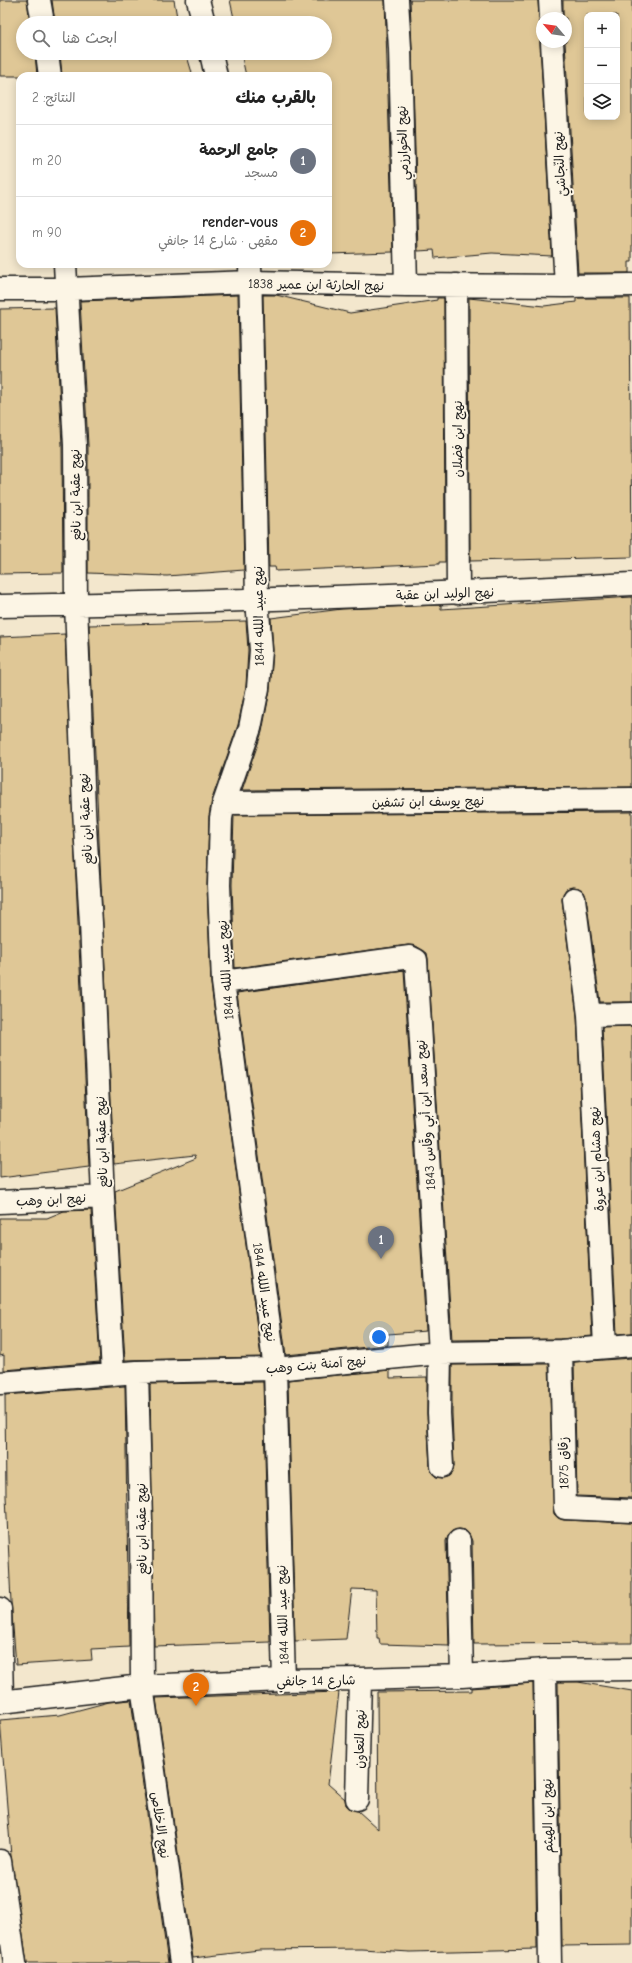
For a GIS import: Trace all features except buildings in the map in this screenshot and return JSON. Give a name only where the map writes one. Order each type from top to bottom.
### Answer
[{"type":"street","points":[[39,0],[42,16]]},
{"type":"street","points":[[198,0],[202,16]]},
{"type":"street","name":"نهج الخوارزمي","points":[[396,0],[400,48],[406,285]]},
{"type":"street","points":[[550,0],[551,12]]},
{"type":"street","name":"نهج النّجاشيّ","points":[[552,48],[566,286]]},
{"type":"street","points":[[48,60],[49,72]]},
{"type":"street","points":[[213,60],[215,72]]},
{"type":"street","name":"نهج عقبة ابن نافع","points":[[65,268],[75,445],[76,604],[84,810],[113,1374]]},
{"type":"street","name":"نهج الحارثة ابن عمير 1838","points":[[0,289],[67,289],[250,273],[406,285],[566,286],[632,284]]},
{"type":"street","name":"نهج عبيد اللله 1844","points":[[250,273],[257,600],[261,650],[258,688],[250,728],[224,804],[221,818],[219,870],[223,982],[275,1368],[284,1680]]},
{"type":"street","name":"نهج ابن فضلان","points":[[456,285],[458,593]]},
{"type":"street","name":"نهج الوليد ابن عقبة","points":[[0,606],[257,600],[458,593],[632,584]]},
{"type":"street","name":"نهج يوسف ابن تشفين","points":[[224,804],[632,799]]},
{"type":"street","name":"نهج هشام ابن عروة","points":[[574,899],[589,1015],[605,1347]]},
{"type":"street","name":"نهج سعد ابن أبي وقّاس 1843","points":[[223,982],[410,957],[416,960],[440,1353],[442,1466]]},
{"type":"street","points":[[589,1015],[632,1014]]},
{"type":"street","name":"نهج ابن وهب","points":[[0,1202],[103,1197]]},
{"type":"street","name":"نهج آمنة بنت وهب","points":[[0,1383],[137,1372],[275,1368],[440,1353],[561,1351],[632,1345]]},
{"type":"street","name":"زقاق 1875","points":[[561,1351],[565,1508],[632,1511]]},
{"type":"street","name":"نهج عقبة ابن نافع","points":[[137,1372],[141,1520],[142,1686]]},
{"type":"street","points":[[459,1541],[462,1676]]},
{"type":"street","points":[[0,1608],[1,1702]]},
{"type":"street","name":"شارع 14 جانفي","points":[[1,1702],[142,1686],[284,1680],[360,1680],[462,1676],[545,1670],[632,1669]]},
{"type":"street","name":"نهج ابن الهيثم","points":[[545,1670],[550,1963]]},
{"type":"street","name":"نهج التعاون","points":[[358,1799],[360,1680]]},
{"type":"street","name":"نهج الاخلاص","points":[[142,1686],[181,1963]]},
{"type":"street","points":[[0,1861],[15,1963]]},
{"type":"place","name":"جامع الرحمة","points":[[381,1259]]},
{"type":"place","name":"render-vous","points":[[196,1706]]}]
